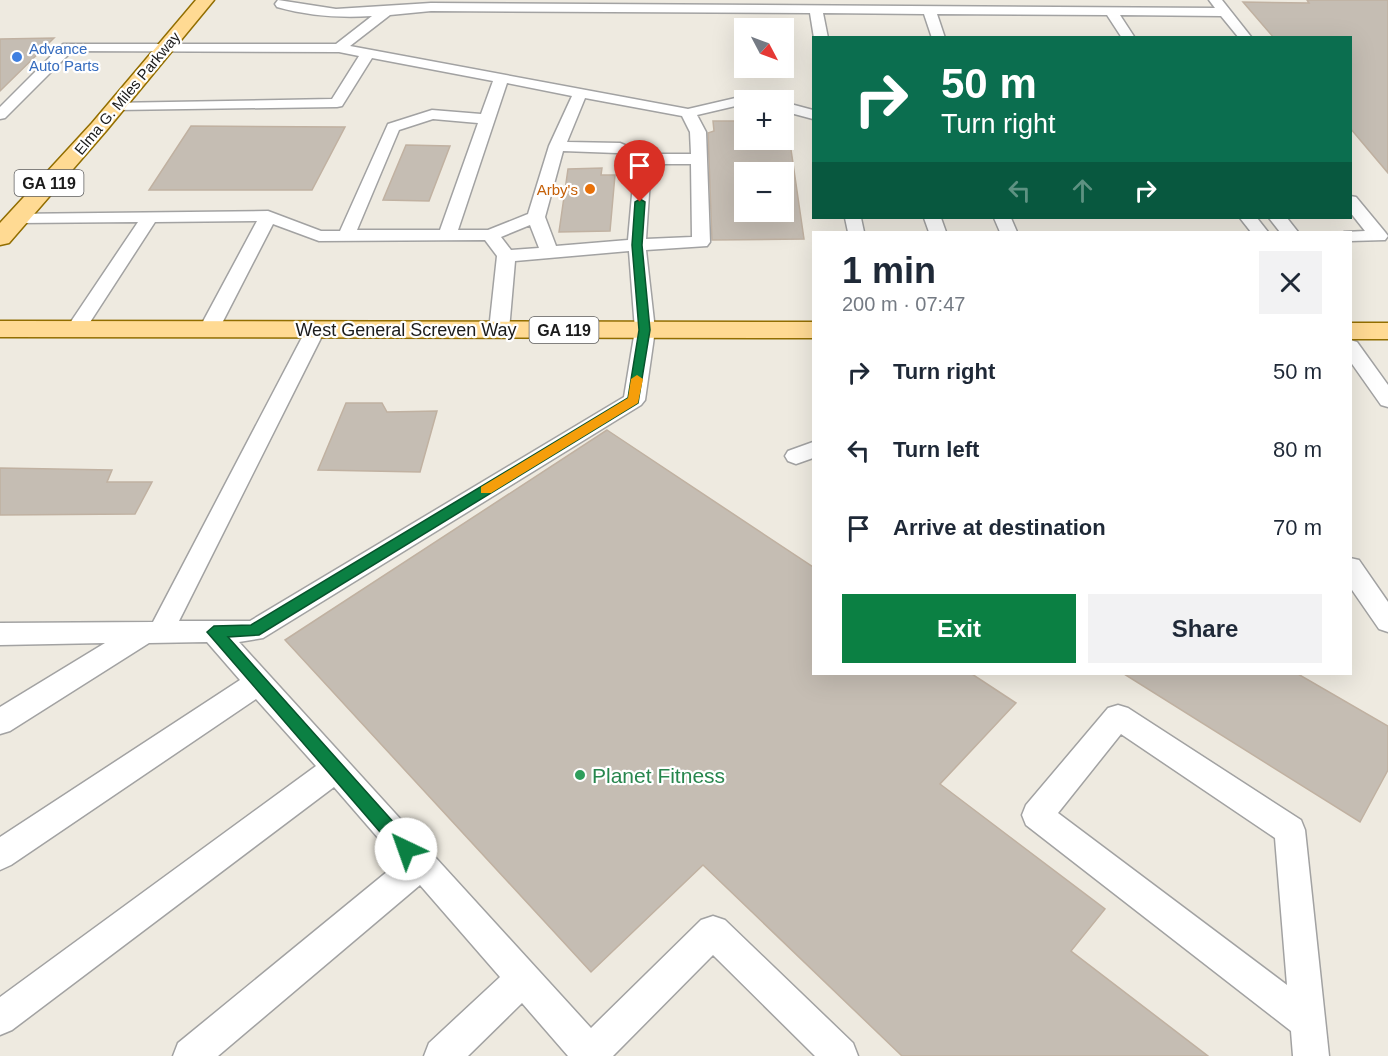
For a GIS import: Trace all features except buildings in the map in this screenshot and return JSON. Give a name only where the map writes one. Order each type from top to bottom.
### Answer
[{"type":"main road","name":"Elma G. Miles Parkway","points":[[0,238],[205,0]]},
{"type":"main road","name":"West General Screven Way","points":[[0,329],[812,330]]},
{"type":"main road","points":[[1352,331],[1388,331]]},
{"type":"lane","points":[[285,0],[281,4],[304,12],[392,5],[1225,12]]},
{"type":"lane","points":[[1215,0],[1244,36]]},
{"type":"lane","points":[[339,48],[392,5]]},
{"type":"lane","points":[[816,10],[821,36]]},
{"type":"lane","points":[[929,10],[938,36]]},
{"type":"lane","points":[[1112,11],[1128,36]]},
{"type":"lane","points":[[0,115],[68,47],[339,48],[688,113],[734,102]]},
{"type":"lane","points":[[116,106],[337,103],[368,53]]},
{"type":"lane","points":[[447,235],[501,79]]},
{"type":"lane","points":[[0,95],[21,94]]},
{"type":"lane","points":[[549,252],[536,217],[557,146],[580,94]]},
{"type":"lane","points":[[794,109],[812,115]]},
{"type":"lane","points":[[506,256],[701,242],[698,132],[688,113]]},
{"type":"lane","points":[[346,236],[393,127],[432,114],[488,119]]},
{"type":"lane","points":[[557,146],[620,148],[643,159],[698,159]]},
{"type":"lane","points":[[0,634],[254,631],[634,400],[645,330],[637,245],[643,159]]},
{"type":"lane","points":[[1352,204],[1378,236],[1352,236]]},
{"type":"lane","points":[[17,218],[268,216],[319,236],[490,236],[536,217]]},
{"type":"lane","points":[[209,329],[268,216]]},
{"type":"lane","points":[[76,329],[150,217]]},
{"type":"lane","points":[[1279,219],[1288,231]]},
{"type":"lane","points":[[490,236],[506,256],[499,330]]},
{"type":"lane","points":[[0,722],[153,632],[315,330]]},
{"type":"lane","points":[[1352,349],[1388,400]]},
{"type":"lane","points":[[1352,573],[1357,587],[1388,622]]},
{"type":"lane","points":[[214,632],[592,1055],[713,932],[840,1056]]},
{"type":"lane","points":[[0,855],[259,682]]},
{"type":"lane","points":[[1308,1022],[1037,815],[1118,717],[1290,830],[1308,1022],[1311,1056]]},
{"type":"lane","points":[[0,1018],[335,769]]},
{"type":"lane","points":[[191,1056],[420,865]]},
{"type":"lane","points":[[442,1056],[523,979]]},
{"type":"slow traffic","points":[[486,490],[634,400],[637,379]]},
{"type":"place","name":"Advance Auto Parts","points":[[17,57]]},
{"type":"place","name":"Arby's","points":[[590,189]]},
{"type":"place","name":"Planet Fitness","points":[[580,775]]},
{"type":"route","points":[[406,849],[214,632],[254,631],[634,400],[645,330],[637,245],[640,202]]}]
